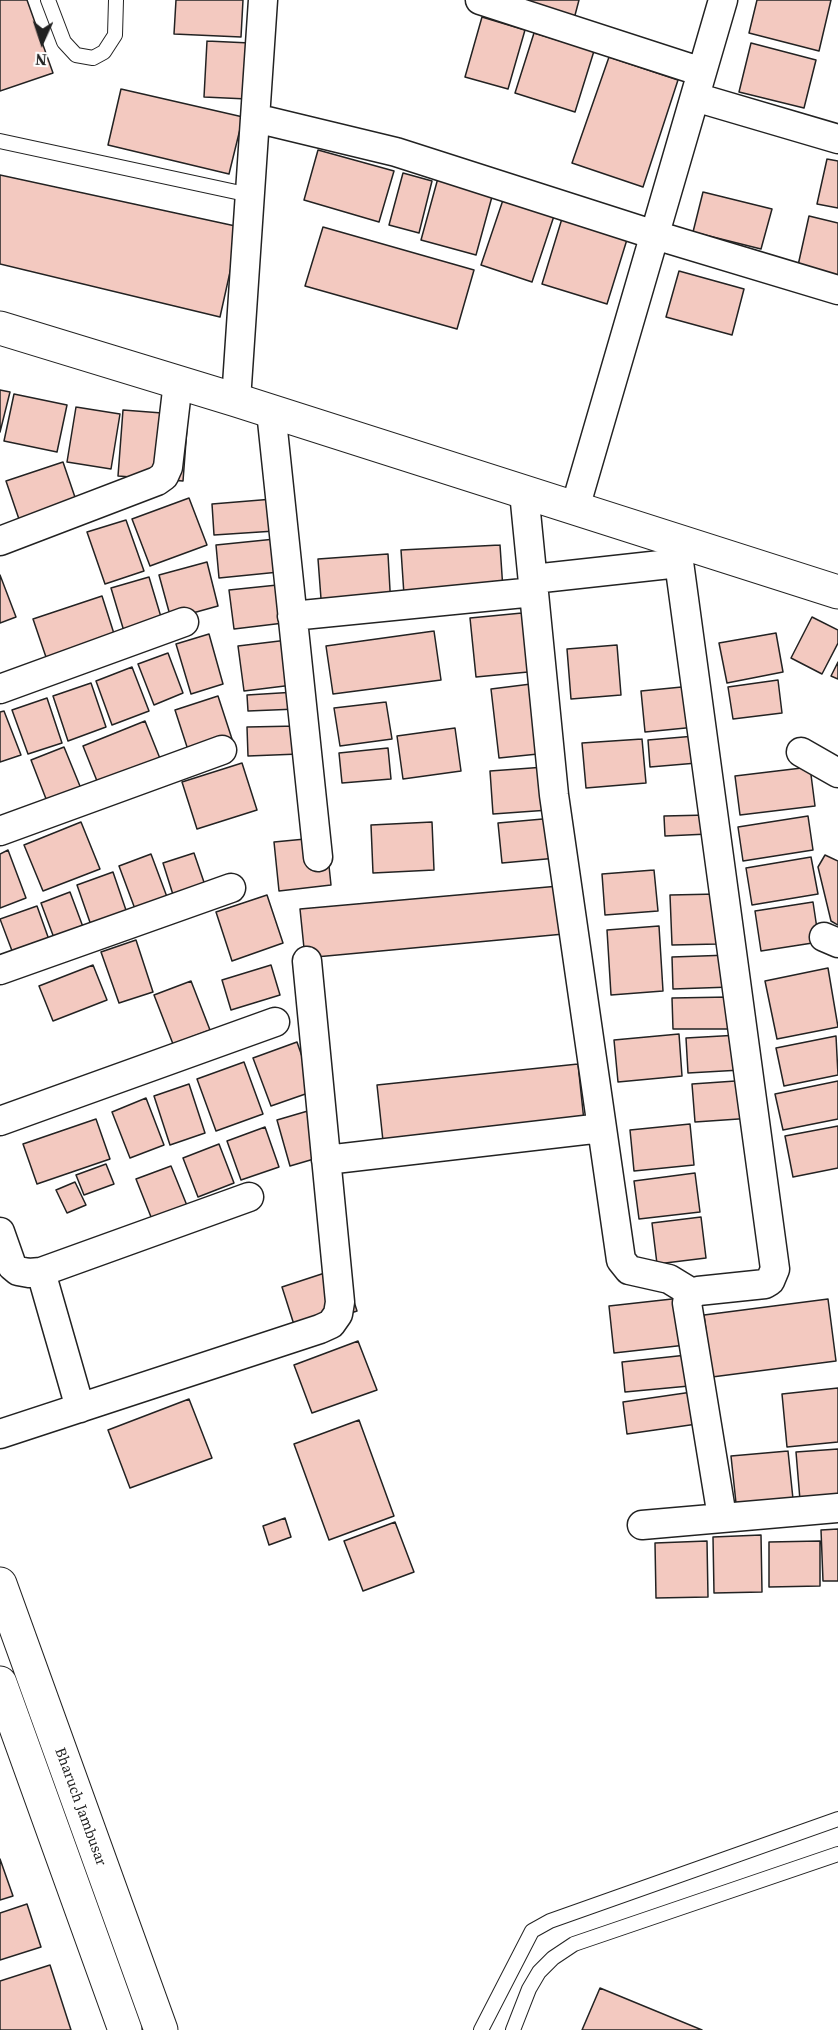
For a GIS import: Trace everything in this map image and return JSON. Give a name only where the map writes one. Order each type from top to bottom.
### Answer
[{"type":"street","points":[[236,400],[263,0]]},
{"type":"street","points":[[480,0],[838,140]]},
{"type":"street","points":[[575,508],[723,0]]},
{"type":"street","points":[[255,118],[396,152],[655,235],[838,290]]},
{"type":"street","points":[[0,328],[575,508],[678,552],[838,592]]},
{"type":"street","points":[[0,541],[157,481],[164,476],[168,467],[178,382]]},
{"type":"street","points":[[271,411],[318,857]]},
{"type":"street","points":[[524,492],[554,795],[620,1252],[624,1265],[637,1273],[669,1279],[692,1293],[765,1284],[770,1281],[775,1269],[678,552]]},
{"type":"street","points":[[292,616],[533,585],[678,552]]},
{"type":"street","points":[[0,689],[184,622]]},
{"type":"street","points":[[0,831],[222,750]]},
{"type":"street","points":[[801,752],[838,773]]},
{"type":"street","points":[[0,970],[231,888]]},
{"type":"street","points":[[0,1434],[331,1324],[338,1314],[340,1302],[307,961]]},
{"type":"street","points":[[0,1121],[275,1022]]},
{"type":"street","points":[[326,1160],[602,1128]]},
{"type":"street","points":[[0,1232],[12,1266],[18,1271],[29,1274],[41,1272],[249,1197]]},
{"type":"street","points":[[41,1272],[81,1408]]},
{"type":"street","points":[[692,1293],[687,1303],[722,1517]]},
{"type":"street","points":[[642,1524],[838,1508]]},
{"type":"street","name":"Bharuch Jambusar","points":[[0,1584],[161,2030]]},
{"type":"street","points":[[0,1683],[125,2030]]},
{"type":"lane","points":[[48,0],[64,42],[76,54],[93,58],[104,52],[115,35],[116,0]]},
{"type":"lane","points":[[0,141],[250,195]]},
{"type":"lane","points":[[481,2030],[532,1931],[550,1922],[838,1819]]},
{"type":"lane","points":[[513,2030],[529,1989],[539,1972],[553,1958],[574,1944],[838,1854]]},
{"type":"building","points":[[0,0],[27,0],[53,73],[0,91]]},
{"type":"building","points":[[176,0],[243,0],[241,37],[174,34]]},
{"type":"building","points":[[512,0],[579,0],[574,19]]},
{"type":"building","points":[[757,0],[831,0],[819,51],[749,33]]},
{"type":"building","points":[[482,17],[525,30],[508,89],[465,77]]},
{"type":"building","points":[[534,33],[594,51],[575,112],[515,93]]},
{"type":"building","points":[[207,41],[250,43],[247,99],[204,97]]},
{"type":"building","points":[[751,43],[816,60],[804,108],[739,92]]},
{"type":"building","points":[[609,57],[678,80],[643,187],[572,163]]},
{"type":"building","points":[[121,89],[243,117],[229,174],[108,145]]},
{"type":"building","points":[[318,150],[394,171],[379,222],[304,200]]},
{"type":"building","points":[[827,159],[838,161],[838,208],[817,204]]},
{"type":"building","points":[[403,173],[432,181],[419,233],[389,225]]},
{"type":"building","points":[[0,175],[240,227],[220,317],[0,264]]},
{"type":"building","points":[[438,178],[493,193],[476,255],[421,240]]},
{"type":"building","points":[[703,192],[772,209],[761,249],[693,232]]},
{"type":"building","points":[[504,197],[555,213],[532,282],[481,265]]},
{"type":"building","points":[[564,212],[629,233],[607,304],[542,284]]},
{"type":"building","points":[[809,216],[838,223],[838,280],[797,270]]},
{"type":"building","points":[[323,227],[474,270],[457,329],[305,286]]},
{"type":"building","points":[[679,271],[744,289],[732,335],[666,317]]},
{"type":"building","points":[[0,390],[10,392],[0,432]]},
{"type":"building","points":[[14,394],[67,405],[57,452],[4,441]]},
{"type":"building","points":[[76,407],[120,414],[111,469],[67,462]]},
{"type":"building","points":[[123,410],[188,415],[183,481],[118,476]]},
{"type":"building","points":[[63,462],[79,509],[22,528],[6,481]]},
{"type":"building","points":[[189,498],[207,545],[150,566],[132,519]]},
{"type":"building","points":[[273,499],[275,531],[214,535],[212,504]]},
{"type":"building","points":[[126,520],[144,571],[105,584],[87,532]]},
{"type":"building","points":[[285,538],[289,571],[219,578],[216,545]]},
{"type":"building","points":[[500,545],[503,590],[404,595],[401,550]]},
{"type":"building","points":[[388,554],[391,608],[322,612],[318,559]]},
{"type":"building","points":[[207,562],[218,606],[171,619],[159,575]]},
{"type":"building","points":[[0,575],[16,617],[0,623]]},
{"type":"building","points":[[149,577],[164,627],[126,638],[111,588]]},
{"type":"building","points":[[287,584],[292,622],[234,629],[229,590]]},
{"type":"building","points":[[102,596],[116,640],[48,663],[33,619]]},
{"type":"building","points":[[522,613],[528,672],[476,677],[470,618]]},
{"type":"building","points":[[812,617],[838,630],[838,643],[822,674],[791,658]]},
{"type":"building","points":[[434,631],[441,680],[333,694],[326,646]]},
{"type":"building","points":[[776,633],[783,672],[727,683],[719,643]]},
{"type":"building","points":[[209,634],[223,684],[191,694],[176,644]]},
{"type":"building","points":[[296,639],[301,684],[244,691],[238,646]]},
{"type":"building","points":[[617,645],[621,695],[571,699],[567,649]]},
{"type":"building","points":[[168,653],[183,693],[154,705],[138,664]]},
{"type":"building","points":[[838,662],[838,679],[831,676]]},
{"type":"building","points":[[132,667],[149,711],[112,725],[96,681]]},
{"type":"building","points":[[778,680],[782,713],[733,719],[728,687]]},
{"type":"building","points":[[91,683],[106,727],[68,741],[53,696]]},
{"type":"building","points":[[531,684],[538,754],[499,758],[491,689]]},
{"type":"building","points":[[692,686],[696,727],[645,732],[641,691]]},
{"type":"building","points":[[296,692],[297,709],[248,711],[247,695]]},
{"type":"building","points":[[218,696],[232,739],[189,753],[175,710]]},
{"type":"building","points":[[47,698],[62,743],[28,754],[12,710]]},
{"type":"building","points":[[386,702],[392,739],[340,746],[334,708]]},
{"type":"building","points":[[4,711],[21,755],[0,762],[0,712]]},
{"type":"building","points":[[145,721],[161,761],[99,786],[83,746]]},
{"type":"building","points":[[298,726],[299,754],[248,756],[247,727]]},
{"type":"building","points":[[455,728],[461,771],[403,779],[397,736]]},
{"type":"building","points":[[695,736],[697,763],[650,767],[648,740]]},
{"type":"building","points":[[642,739],[646,783],[586,788],[582,743]]},
{"type":"building","points":[[64,747],[82,791],[48,804],[31,760]]},
{"type":"building","points":[[388,748],[391,779],[342,783],[339,753]]},
{"type":"building","points":[[242,763],[257,810],[197,829],[182,782]]},
{"type":"building","points":[[545,767],[549,810],[493,814],[490,771]]},
{"type":"building","points":[[810,767],[815,806],[740,815],[735,776]]},
{"type":"building","points":[[708,815],[708,834],[665,836],[664,816]]},
{"type":"building","points":[[808,816],[813,850],[743,861],[738,827]]},
{"type":"building","points":[[554,818],[557,858],[502,863],[498,823]]},
{"type":"building","points":[[81,822],[100,869],[43,891],[24,845]]},
{"type":"building","points":[[432,822],[434,870],[373,873],[371,825]]},
{"type":"building","points":[[326,837],[331,885],[279,891],[274,842]]},
{"type":"building","points":[[8,850],[26,898],[0,908],[0,854]]},
{"type":"building","points":[[194,853],[207,891],[175,901],[163,863]]},
{"type":"building","points":[[151,854],[170,905],[138,917],[119,866]]},
{"type":"building","points":[[825,855],[838,861],[838,925],[831,921],[818,867]]},
{"type":"building","points":[[811,857],[818,894],[752,905],[746,868]]},
{"type":"building","points":[[654,870],[658,911],[605,915],[602,874]]},
{"type":"building","points":[[113,872],[129,919],[93,931],[77,885]]},
{"type":"building","points":[[559,886],[564,934],[305,958],[300,909]]},
{"type":"building","points":[[70,892],[86,935],[57,946],[41,903]]},
{"type":"building","points":[[718,894],[718,944],[672,945],[670,895]]},
{"type":"building","points":[[267,895],[283,943],[232,961],[216,912]]},
{"type":"building","points":[[813,902],[819,942],[761,951],[755,911]]},
{"type":"building","points":[[37,906],[53,951],[17,964],[0,919]]},
{"type":"building","points":[[659,926],[663,991],[611,995],[607,930]]},
{"type":"building","points":[[136,940],[153,992],[119,1003],[101,952]]},
{"type":"building","points":[[730,955],[731,987],[673,989],[672,957]]},
{"type":"building","points":[[93,965],[107,1000],[53,1021],[39,986]]},
{"type":"building","points":[[271,965],[280,995],[231,1010],[222,980]]},
{"type":"building","points":[[828,968],[838,1027],[777,1039],[765,981]]},
{"type":"building","points":[[191,981],[210,1030],[173,1044],[154,995]]},
{"type":"building","points":[[730,997],[730,1029],[673,1029],[672,998]]},
{"type":"building","points":[[679,1034],[682,1076],[618,1082],[614,1040]]},
{"type":"building","points":[[739,1035],[741,1070],[688,1073],[686,1038]]},
{"type":"building","points":[[836,1036],[838,1075],[784,1086],[776,1048]]},
{"type":"building","points":[[297,1042],[314,1091],[271,1106],[253,1058]]},
{"type":"building","points":[[244,1062],[263,1114],[216,1131],[197,1079]]},
{"type":"building","points":[[578,1064],[584,1121],[383,1141],[377,1085]]},
{"type":"building","points":[[750,1080],[753,1118],[695,1122],[692,1084]]},
{"type":"building","points":[[838,1081],[838,1119],[783,1130],[775,1094]]},
{"type":"building","points":[[189,1084],[205,1133],[170,1145],[154,1096]]},
{"type":"building","points":[[146,1098],[164,1145],[130,1158],[112,1112]]},
{"type":"building","points":[[318,1108],[331,1154],[290,1166],[277,1120]]},
{"type":"building","points":[[96,1119],[110,1159],[37,1184],[23,1144]]},
{"type":"building","points":[[690,1124],[694,1165],[634,1171],[630,1130]]},
{"type":"building","points":[[838,1126],[838,1168],[793,1177],[785,1136]]},
{"type":"building","points":[[265,1127],[279,1167],[241,1180],[227,1141]]},
{"type":"building","points":[[219,1144],[234,1183],[198,1197],[183,1158]]},
{"type":"building","points":[[106,1164],[114,1184],[84,1195],[76,1175]]},
{"type":"building","points":[[171,1166],[188,1208],[153,1222],[136,1179]]},
{"type":"building","points":[[695,1173],[700,1212],[639,1219],[634,1181]]},
{"type":"building","points":[[75,1182],[86,1205],[67,1213],[56,1190]]},
{"type":"building","points":[[701,1217],[706,1258],[657,1264],[652,1223]]},
{"type":"building","points":[[343,1267],[357,1311],[296,1331],[282,1287]]},
{"type":"building","points":[[681,1298],[686,1345],[614,1353],[609,1306]]},
{"type":"building","points":[[828,1299],[836,1361],[712,1377],[704,1315]]},
{"type":"building","points":[[358,1341],[377,1390],[312,1413],[294,1365]]},
{"type":"building","points":[[687,1355],[689,1386],[625,1392],[622,1362]]},
{"type":"building","points":[[838,1388],[838,1442],[787,1447],[782,1394]]},
{"type":"building","points":[[692,1392],[697,1424],[627,1434],[623,1402]]},
{"type":"building","points":[[189,1399],[212,1458],[130,1488],[108,1430]]},
{"type":"building","points":[[359,1420],[394,1516],[329,1540],[294,1444]]},
{"type":"building","points":[[838,1449],[838,1497],[800,1500],[796,1452]]},
{"type":"building","points":[[788,1451],[793,1499],[736,1503],[731,1456]]},
{"type":"building","points":[[285,1518],[291,1537],[269,1545],[263,1526]]},
{"type":"building","points":[[395,1522],[414,1572],[363,1591],[344,1541]]},
{"type":"building","points":[[838,1529],[838,1581],[823,1581],[821,1530]]},
{"type":"building","points":[[761,1535],[762,1592],[714,1593],[713,1537]]},
{"type":"building","points":[[707,1541],[708,1597],[656,1598],[655,1543]]},
{"type":"building","points":[[820,1541],[820,1586],[769,1587],[769,1542]]},
{"type":"building","points":[[0,1859],[13,1896],[0,1900]]},
{"type":"building","points":[[27,1904],[41,1947],[0,1960],[0,1913]]},
{"type":"building","points":[[50,1965],[71,2030],[0,2030],[0,1981]]},
{"type":"building","points":[[600,1988],[702,2030],[582,2030]]}]
